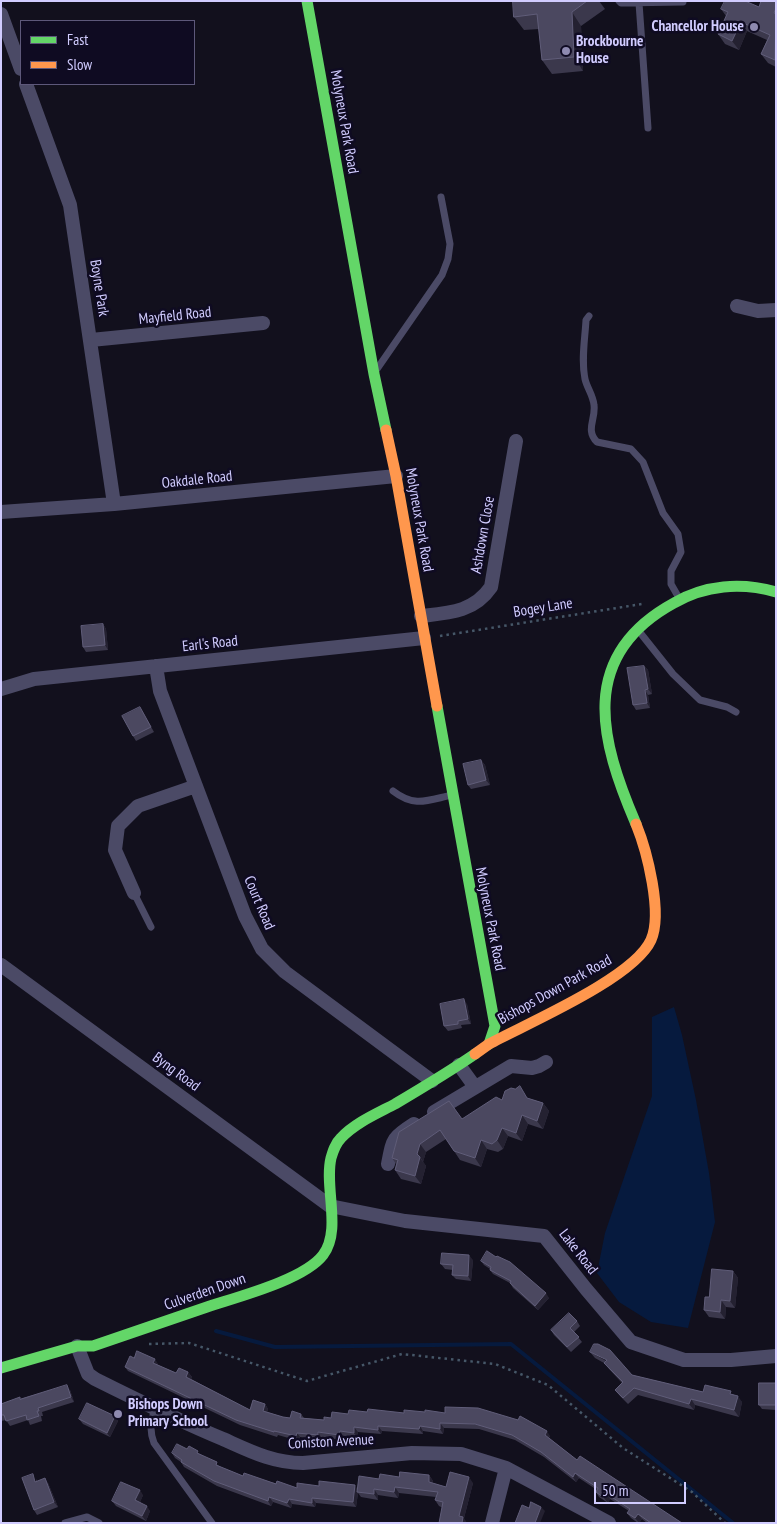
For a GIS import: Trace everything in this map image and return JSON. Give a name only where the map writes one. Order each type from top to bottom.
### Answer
[{"type":"street","name":"Molyneux Park Road","points":[[307,1],[374,374],[396,476],[495,1026],[489,1044]]},
{"type":"street","points":[[1,14],[20,66]]},
{"type":"street","name":"Boyne Park","points":[[26,85],[70,205],[114,504]]},
{"type":"street","points":[[737,306],[758,311],[776,310]]},
{"type":"street","name":"Mayfield Road","points":[[91,340],[263,323]]},
{"type":"street","name":"Ashdown Close","points":[[421,616],[459,612],[486,595],[491,587],[516,441]]},
{"type":"street","name":"Oakdale Road","points":[[1,512],[114,504],[396,476]]},
{"type":"street","name":"Bishops Down Park Road","points":[[329,1165],[336,1145],[354,1127],[459,1065],[489,1044],[576,999],[623,970],[643,954],[650,944],[655,930],[652,884],[643,842],[621,790],[613,764],[606,725],[606,700],[611,668],[619,649],[638,630],[666,607],[680,599],[716,588],[742,584],[762,587],[776,592]]},
{"type":"street","name":"Earl's Road","points":[[1,689],[34,679],[424,638]]},
{"type":"street","name":"Court Road","points":[[156,666],[160,691],[245,916],[262,949],[285,972],[432,1081]]},
{"type":"street","points":[[134,893],[114,850],[118,826],[138,806],[196,786]]},
{"type":"street","name":"Byng Road","points":[[1,965],[330,1206]]},
{"type":"street","points":[[388,1164],[392,1142],[397,1135],[511,1066],[532,1068],[546,1062]]},
{"type":"street","points":[[459,1065],[475,1087]]},
{"type":"street","name":"Culverden Down","points":[[1,1368],[77,1346],[93,1346],[271,1285],[295,1274],[316,1261],[327,1250],[332,1231],[329,1165]]},
{"type":"street","name":"Lake Road","points":[[330,1206],[405,1222],[544,1236],[631,1342],[684,1360],[732,1360],[776,1356]]},
{"type":"street","name":"Coniston Avenue","points":[[77,1346],[88,1374],[95,1379],[194,1427],[270,1459],[289,1463],[412,1453],[461,1454],[506,1468],[609,1523]]},
{"type":"street","points":[[492,1523],[506,1468]]},
{"type":"lane","points":[[619,1],[620,3],[683,2]]},
{"type":"lane","points":[[639,3],[648,128]]},
{"type":"lane","points":[[374,374],[442,275],[448,259],[450,244],[441,197]]},
{"type":"lane","points":[[589,316],[586,320],[584,365],[586,385],[594,406],[590,426],[591,432],[597,442],[631,449],[642,462],[663,513],[678,534],[681,552],[671,571],[671,584],[680,599]]},
{"type":"lane","points":[[638,630],[674,674],[700,700],[727,707],[736,712]]},
{"type":"lane","points":[[393,792],[402,798],[415,802],[452,795]]},
{"type":"lane","points":[[134,893],[151,927]]},
{"type":"lane","points":[[155,1408],[150,1424],[150,1432],[154,1443],[212,1523]]},
{"type":"lane","points":[[65,1523],[88,1517],[99,1523]]},
{"type":"path","name":"Bogey Lane","points":[[424,638],[646,603],[666,607]]},
{"type":"path","points":[[141,1344],[190,1343],[307,1381],[402,1354],[495,1364],[548,1385],[623,1448],[692,1492],[725,1523]]},
{"type":"water","points":[[674,1007],[696,1100],[709,1173],[715,1222],[688,1328],[651,1322],[619,1302],[597,1273],[605,1233],[652,1096],[652,1017]]},
{"type":"building","points":[[513,1],[587,1],[572,12],[574,57],[542,60],[537,14],[514,17]]},
{"type":"building","points":[[725,1],[745,1],[759,7],[761,1],[776,1],[774,13],[776,14],[775,60],[761,54],[770,35],[741,22],[732,41],[718,34],[728,12],[721,9]]},
{"type":"building","points":[[103,624],[105,645],[83,647],[81,626]]},
{"type":"building","points":[[644,666],[648,689],[645,690],[647,703],[633,705],[627,668]]},
{"type":"building","points":[[140,707],[151,727],[133,736],[122,716]]},
{"type":"building","points":[[481,760],[486,780],[468,785],[463,764]]},
{"type":"building","points":[[464,999],[468,1019],[458,1021],[458,1024],[444,1026],[440,1004]]},
{"type":"building","points":[[520,1086],[527,1098],[543,1103],[537,1121],[522,1115],[516,1133],[502,1128],[497,1140],[492,1144],[481,1140],[475,1158],[454,1151],[440,1130],[420,1144],[417,1154],[420,1157],[415,1176],[395,1170],[398,1160],[392,1158],[399,1132],[449,1101],[462,1119],[496,1097],[502,1100],[505,1091]]},
{"type":"building","points":[[487,1251],[496,1257],[510,1262],[546,1293],[535,1306],[510,1283],[511,1281],[490,1270],[491,1267],[481,1261]]},
{"type":"building","points":[[442,1253],[469,1255],[468,1276],[452,1275],[453,1265],[441,1264]]},
{"type":"building","points":[[712,1269],[733,1271],[730,1301],[721,1300],[720,1312],[704,1310],[705,1297],[709,1297]]},
{"type":"building","points":[[569,1313],[577,1321],[570,1328],[579,1337],[567,1347],[551,1330]]},
{"type":"building","points":[[594,1344],[610,1350],[632,1375],[703,1392],[705,1385],[731,1391],[730,1394],[738,1396],[734,1410],[691,1399],[689,1404],[634,1388],[623,1398],[615,1390],[623,1382],[604,1363],[607,1360],[590,1352]]},
{"type":"building","points":[[137,1351],[155,1359],[153,1363],[176,1373],[179,1368],[188,1372],[186,1377],[250,1410],[253,1400],[265,1404],[263,1411],[283,1417],[290,1418],[292,1411],[301,1414],[300,1418],[324,1420],[324,1417],[331,1418],[332,1412],[348,1414],[349,1410],[367,1412],[368,1409],[404,1413],[404,1410],[425,1412],[425,1410],[445,1413],[445,1407],[478,1408],[518,1420],[520,1416],[547,1431],[545,1435],[577,1460],[580,1456],[682,1523],[651,1523],[638,1514],[635,1518],[627,1513],[630,1509],[607,1494],[604,1498],[596,1492],[598,1488],[575,1473],[573,1477],[541,1452],[512,1435],[475,1424],[440,1423],[440,1429],[420,1426],[419,1429],[378,1426],[378,1430],[354,1427],[354,1433],[340,1431],[339,1435],[318,1432],[318,1435],[297,1433],[296,1436],[274,1432],[236,1420],[125,1367],[130,1356],[134,1358]]},
{"type":"building","points":[[759,1383],[776,1383],[776,1405],[759,1405]]},
{"type":"building","points":[[67,1385],[71,1397],[38,1408],[39,1416],[27,1420],[26,1415],[6,1421],[4,1415],[1,1415],[1,1404]]},
{"type":"building","points":[[87,1403],[115,1416],[107,1433],[79,1419]]},
{"type":"building","points":[[177,1444],[187,1449],[189,1446],[198,1451],[197,1453],[217,1462],[216,1465],[243,1476],[244,1473],[276,1484],[277,1481],[297,1488],[297,1483],[319,1486],[319,1481],[355,1485],[353,1502],[312,1498],[312,1503],[289,1499],[287,1503],[269,1497],[268,1501],[214,1481],[181,1462],[182,1460],[172,1453]]},
{"type":"building","points":[[400,1472],[429,1475],[429,1482],[446,1487],[450,1472],[469,1477],[459,1516],[463,1517],[462,1523],[439,1523],[443,1502],[435,1500],[438,1492],[395,1487],[394,1492],[374,1489],[374,1494],[357,1492],[359,1476],[379,1479],[380,1474],[399,1477]]},
{"type":"building","points":[[33,1474],[35,1482],[45,1478],[54,1502],[34,1510],[22,1478]]},
{"type":"building","points":[[121,1482],[140,1490],[135,1500],[147,1506],[142,1516],[112,1501]]},
{"type":"building","points":[[531,1502],[541,1507],[535,1523],[515,1523],[522,1505],[529,1508]]},
{"type":"waterway","points":[[216,1331],[275,1347],[511,1344],[733,1523]]},
{"type":"traffic: fast","points":[[307,1],[374,374],[386,430]]},
{"type":"traffic: fast","points":[[636,824],[623,793],[613,761],[607,731],[605,702],[610,674],[622,648],[643,624],[674,603],[698,592],[737,586],[776,592]]},
{"type":"traffic: fast","points":[[437,706],[495,1026],[489,1044]]},
{"type":"traffic: fast","points":[[1,1368],[77,1346],[93,1346],[269,1287],[286,1280],[314,1264],[329,1245],[332,1221],[329,1169],[331,1158],[339,1140],[359,1123],[395,1104],[475,1054]]},
{"type":"traffic: slow","points":[[386,430],[437,706]]},
{"type":"traffic: slow","points":[[475,1054],[489,1044],[603,984],[641,955],[651,940],[655,914],[649,865],[636,824]]},
{"type":"place","name":"Chancellor House","points":[[754,27]]},
{"type":"place","name":"Brockbourne House","points":[[566,51]]},
{"type":"place","name":"Bishops Down Primary School","points":[[118,1414]]}]
